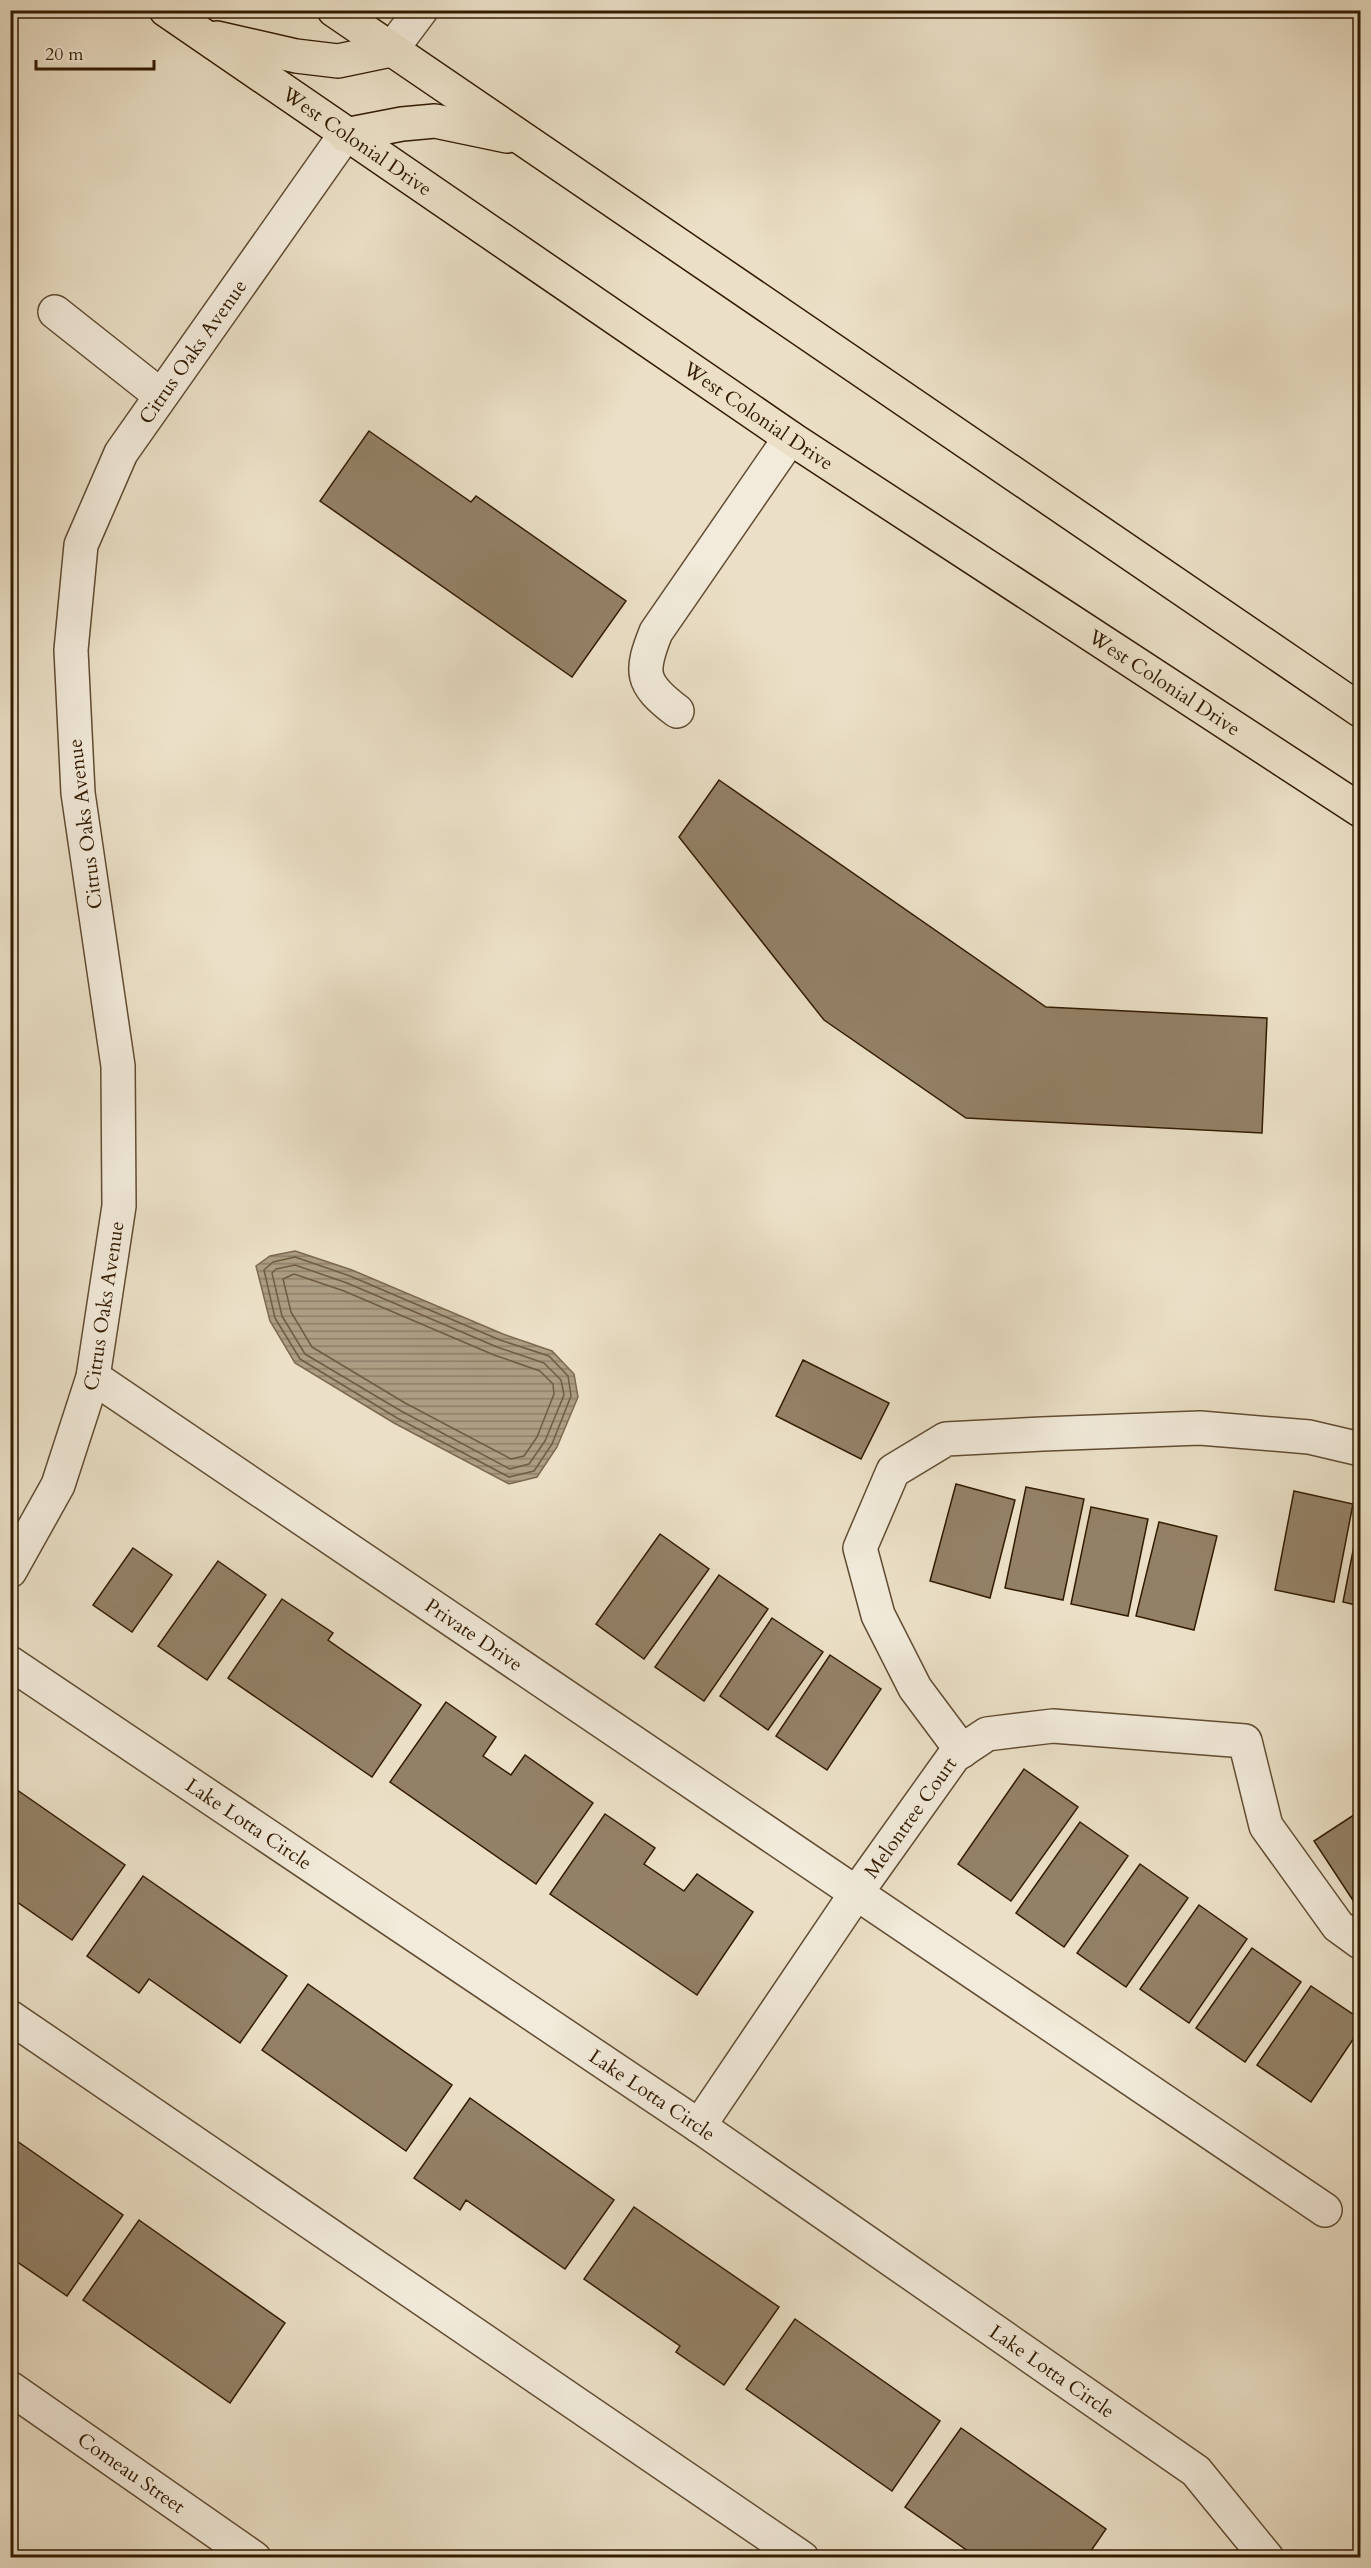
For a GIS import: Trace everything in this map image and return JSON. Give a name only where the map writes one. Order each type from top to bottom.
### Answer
[{"type":"highway","name":"West Colonial Drive","points":[[166,10],[345,135],[790,438],[1360,810]]},
{"type":"highway","points":[[334,10],[1360,710]]},
{"type":"highway","points":[[201,35],[296,56],[338,61],[391,50]]},
{"type":"highway","points":[[345,135],[402,124],[435,121],[524,140]]},
{"type":"street","points":[[391,50],[421,10]]},
{"type":"street","name":"Citrus Oaks Avenue","points":[[10,1571],[58,1485],[93,1377],[119,1206],[118,1066],[78,793],[71,650],[81,545],[121,453],[345,135]]},
{"type":"street","points":[[55,312],[160,395]]},
{"type":"street","points":[[677,711],[653,690],[646,677],[644,661],[652,641],[790,438]]},
{"type":"street","name":"Private Drive","points":[[93,1377],[1325,2210]]},
{"type":"street","points":[[962,1750],[915,1688],[878,1615],[860,1548],[893,1471],[946,1439],[1042,1434],[1200,1428],[1309,1437],[1360,1449]]},
{"type":"street","name":"Lake Lotta Circle","points":[[10,1663],[699,2126],[1196,2471],[1267,2558]]},
{"type":"street","name":"Melontree Court","points":[[699,2126],[857,1892],[954,1756],[987,1734],[1053,1726],[1245,1741],[1266,1826],[1338,1926],[1360,1941]]},
{"type":"street","points":[[10,2017],[802,2558]]},
{"type":"street","name":"Comeau Street","points":[[10,2388],[254,2558]]},
{"type":"water","points":[[295,1251],[352,1270],[503,1334],[552,1351],[574,1374],[578,1397],[557,1447],[537,1477],[509,1484],[394,1423],[295,1363],[270,1321],[256,1266],[270,1256]]},
{"type":"building","points":[[369,431],[471,502],[476,496],[626,601],[572,677],[320,501]]},
{"type":"building","points":[[719,780],[1046,1007],[1267,1018],[1262,1133],[966,1118],[824,1020],[679,837]]},
{"type":"building","points":[[803,1360],[889,1403],[861,1459],[776,1416]]},
{"type":"building","points":[[956,1484],[1015,1500],[990,1598],[930,1581]]},
{"type":"building","points":[[1026,1487],[1084,1499],[1063,1600],[1005,1588]]},
{"type":"building","points":[[1294,1491],[1353,1504],[1334,1602],[1275,1590]]},
{"type":"building","points":[[1091,1507],[1148,1519],[1128,1616],[1071,1604]]},
{"type":"building","points":[[1360,1515],[1360,1606],[1343,1602]]},
{"type":"building","points":[[1159,1522],[1217,1536],[1194,1630],[1136,1616]]},
{"type":"building","points":[[660,1534],[709,1569],[644,1659],[596,1624]]},
{"type":"building","points":[[133,1548],[172,1575],[132,1632],[93,1605]]},
{"type":"building","points":[[218,1561],[266,1595],[207,1680],[158,1646]]},
{"type":"building","points":[[719,1575],[768,1609],[704,1701],[655,1667]]},
{"type":"building","points":[[282,1599],[333,1633],[328,1640],[421,1705],[372,1777],[228,1678]]},
{"type":"building","points":[[772,1618],[823,1652],[768,1730],[720,1696]]},
{"type":"building","points":[[830,1655],[881,1689],[827,1770],[776,1736]]},
{"type":"building","points":[[446,1702],[496,1737],[483,1756],[511,1775],[525,1755],[593,1803],[536,1884],[390,1782]]},
{"type":"building","points":[[1024,1769],[1078,1807],[1011,1901],[958,1864]]},
{"type":"building","points":[[10,1785],[125,1865],[72,1940],[10,1897]]},
{"type":"building","points":[[1360,1811],[1360,1911],[1314,1841]]},
{"type":"building","points":[[605,1814],[655,1848],[644,1864],[684,1891],[697,1874],[753,1912],[697,1995],[550,1894]]},
{"type":"building","points":[[1080,1822],[1128,1856],[1064,1947],[1016,1913]]},
{"type":"building","points":[[1140,1864],[1188,1898],[1126,1987],[1077,1953]]},
{"type":"building","points":[[143,1876],[287,1976],[240,2043],[149,1979],[139,1993],[87,1956]]},
{"type":"building","points":[[1199,1905],[1247,1939],[1189,2023],[1140,1989]]},
{"type":"building","points":[[1252,1948],[1301,1982],[1245,2062],[1196,2028]]},
{"type":"building","points":[[308,1984],[452,2085],[406,2151],[262,2050]]},
{"type":"building","points":[[1311,1986],[1360,2019],[1360,2029],[1311,2102],[1257,2065]]},
{"type":"building","points":[[470,2098],[614,2200],[565,2269],[466,2200],[460,2210],[414,2178]]},
{"type":"building","points":[[10,2136],[123,2215],[67,2296],[10,2257]]},
{"type":"building","points":[[634,2207],[779,2307],[724,2385],[676,2352],[680,2346],[584,2279]]},
{"type":"building","points":[[139,2220],[285,2323],[230,2403],[83,2300]]},
{"type":"building","points":[[795,2319],[940,2421],[892,2491],[746,2389]]},
{"type":"building","points":[[961,2428],[1106,2529],[1086,2558],[978,2558],[905,2507]]}]
